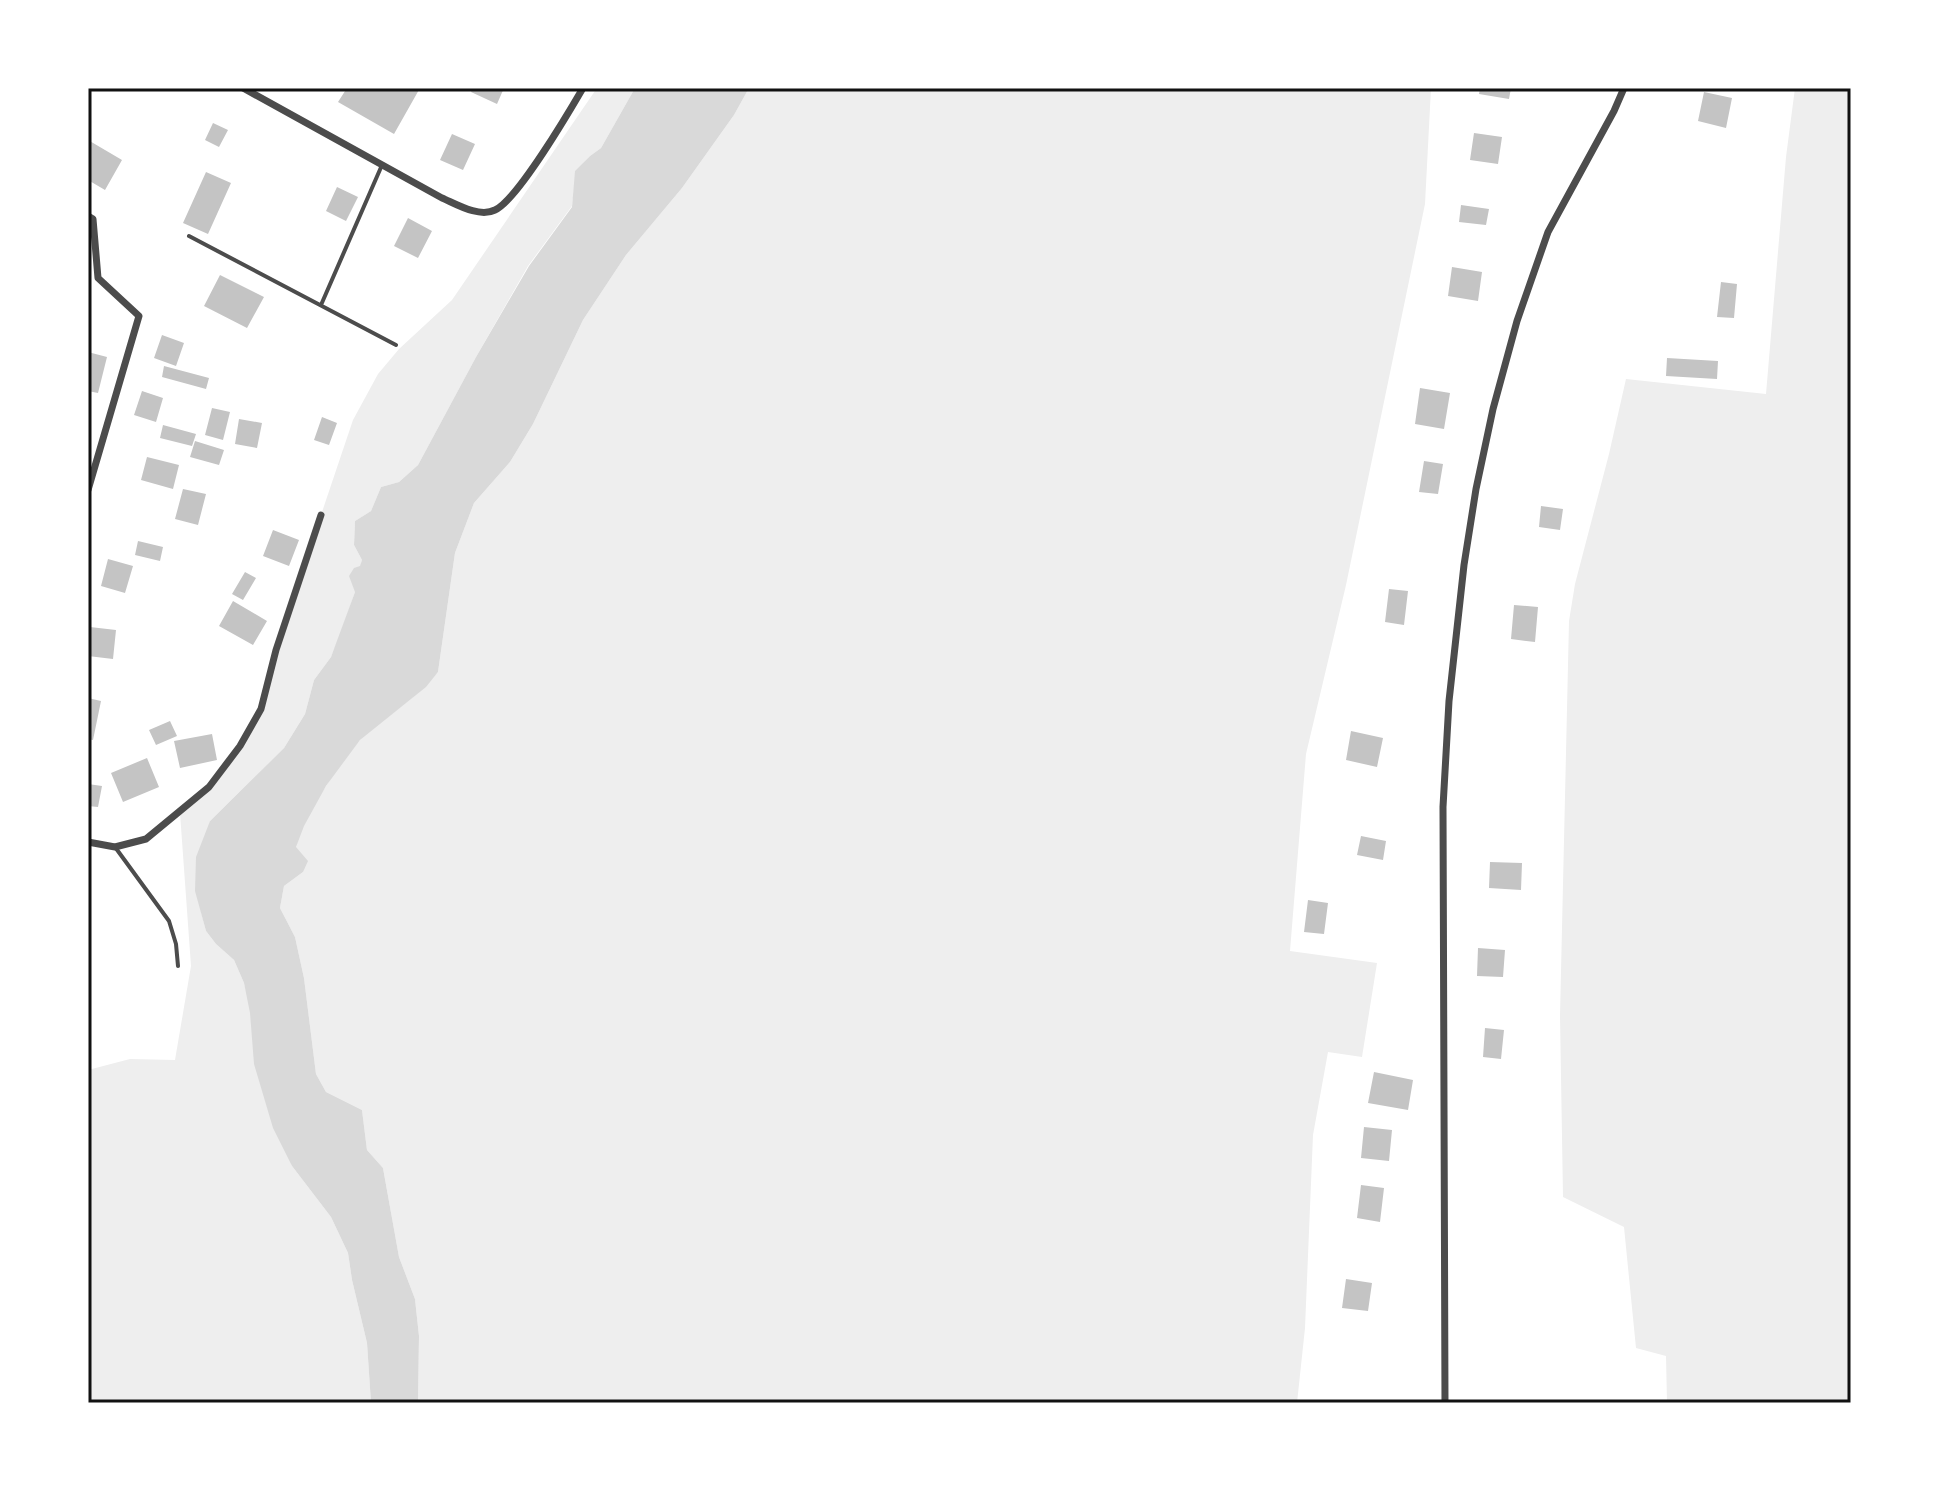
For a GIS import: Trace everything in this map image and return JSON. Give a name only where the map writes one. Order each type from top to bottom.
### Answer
[{"type":"street","points":[[243,88],[442,198],[479,212],[495,211],[517,190],[583,88]]},
{"type":"street","points":[[1445,1403],[1443,807],[1449,701],[1464,565],[1493,409],[1517,321],[1548,232],[1624,88]]},
{"type":"street","points":[[88,216],[93,219],[98,278],[139,316],[88,490]]},
{"type":"street","points":[[88,842],[115,847],[146,839],[209,787],[240,746],[261,709],[276,650],[321,515]]},
{"type":"lane","points":[[321,305],[382,165]]},
{"type":"lane","points":[[189,236],[396,345]]},
{"type":"lane","points":[[115,847],[169,921],[178,966]]},
{"type":"shaded area","points":[[597,88],[635,88],[601,148],[576,171],[572,206],[528,266],[418,465],[399,482],[381,487],[371,511],[355,521],[354,545],[362,560],[355,592],[331,657],[314,680],[305,714],[284,748],[210,821],[201,912],[206,931],[234,960],[244,983],[292,1166],[331,1217],[348,1253],[367,1343],[371,1403],[88,1403],[88,1070],[130,1059],[175,1060],[191,966],[180,813],[209,786],[261,709],[353,420],[378,374],[399,349],[452,300]]},
{"type":"shaded area","points":[[635,88],[749,88],[734,115],[682,188],[626,255],[583,320],[533,424],[510,462],[474,503],[455,553],[438,672],[426,687],[360,740],[326,786],[296,847],[308,861],[303,872],[284,886],[280,908],[295,937],[304,978],[316,1074],[326,1092],[362,1110],[367,1150],[383,1168],[399,1257],[415,1299],[419,1336],[418,1403],[371,1403],[367,1343],[348,1253],[331,1217],[292,1166],[273,1128],[254,1064],[244,983],[234,960],[206,931],[195,891],[196,857],[210,821],[284,748],[305,714],[314,680],[331,657],[355,592],[349,576],[362,560],[354,545],[355,521],[371,511],[381,487],[399,482],[418,465],[529,266],[572,207],[575,171],[601,148]]},
{"type":"shaded area","points":[[749,88],[1431,88],[1425,204],[1346,585],[1306,754],[1290,951],[1377,963],[1362,1057],[1328,1052],[1313,1135],[1305,1328],[1297,1403],[418,1403],[419,1336],[415,1299],[399,1257],[383,1168],[367,1150],[362,1110],[326,1092],[316,1074],[304,978],[295,937],[280,908],[284,886],[303,872],[296,851],[299,837],[313,807],[346,757],[363,737],[412,698],[438,672],[455,553],[474,503],[510,462],[533,424],[583,320],[626,255],[682,188],[734,115]]},
{"type":"shaded area","points":[[1795,88],[1851,88],[1851,1403],[1667,1403],[1666,1356],[1636,1348],[1624,1227],[1563,1197],[1560,1016],[1569,621],[1575,584],[1626,379],[1766,394],[1786,157]]},
{"type":"building","points":[[347,88],[420,88],[394,134],[338,102]]},
{"type":"building","points":[[473,88],[504,88],[497,104],[471,92]]},
{"type":"building","points":[[1480,88],[1511,88],[1509,99],[1479,94]]},
{"type":"building","points":[[1704,92],[1732,98],[1726,128],[1698,121]]},
{"type":"building","points":[[213,123],[228,130],[219,147],[205,140]]},
{"type":"building","points":[[1474,133],[1502,137],[1498,164],[1470,160]]},
{"type":"building","points":[[452,134],[475,144],[463,170],[440,160]]},
{"type":"building","points":[[88,140],[122,160],[105,190],[88,180]]},
{"type":"building","points":[[206,172],[231,183],[208,234],[183,223]]},
{"type":"building","points":[[337,187],[358,197],[346,221],[326,211]]},
{"type":"building","points":[[1461,205],[1489,209],[1486,225],[1459,222]]},
{"type":"building","points":[[408,218],[432,231],[418,258],[394,246]]},
{"type":"building","points":[[1452,267],[1482,272],[1478,301],[1448,296]]},
{"type":"building","points":[[220,275],[264,297],[247,328],[204,306]]},
{"type":"building","points":[[1721,282],[1737,284],[1734,318],[1717,317]]},
{"type":"building","points":[[162,335],[184,343],[176,366],[154,358]]},
{"type":"building","points":[[88,352],[107,357],[98,393],[88,391]]},
{"type":"building","points":[[1667,358],[1718,361],[1717,379],[1666,376]]},
{"type":"building","points":[[164,366],[209,378],[206,389],[162,377]]},
{"type":"building","points":[[1420,388],[1450,393],[1444,429],[1415,424]]},
{"type":"building","points":[[142,391],[163,398],[156,422],[134,415]]},
{"type":"building","points":[[212,408],[230,412],[223,440],[205,435]]},
{"type":"building","points":[[322,417],[337,423],[329,445],[314,440]]},
{"type":"building","points":[[239,419],[262,423],[257,448],[235,444]]},
{"type":"building","points":[[163,425],[196,434],[192,446],[160,438]]},
{"type":"building","points":[[195,441],[224,450],[219,465],[190,457]]},
{"type":"building","points":[[147,457],[179,465],[173,489],[141,480]]},
{"type":"building","points":[[1424,461],[1443,464],[1438,494],[1419,492]]},
{"type":"building","points":[[183,489],[206,494],[198,525],[175,519]]},
{"type":"building","points":[[1541,506],[1563,509],[1560,530],[1539,527]]},
{"type":"building","points":[[273,530],[299,540],[289,566],[263,556]]},
{"type":"building","points":[[138,541],[163,547],[160,561],[135,555]]},
{"type":"building","points":[[108,559],[133,566],[125,593],[101,586]]},
{"type":"building","points":[[245,572],[256,578],[243,600],[232,594]]},
{"type":"building","points":[[1389,589],[1408,591],[1404,625],[1385,622]]},
{"type":"building","points":[[233,601],[267,621],[253,645],[219,626]]},
{"type":"building","points":[[1514,605],[1538,607],[1535,642],[1511,639]]},
{"type":"building","points":[[90,627],[116,630],[113,659],[88,656]]},
{"type":"building","points":[[88,698],[101,701],[93,740],[88,739]]},
{"type":"building","points":[[170,721],[177,736],[156,745],[149,730]]},
{"type":"building","points":[[1351,731],[1383,738],[1377,767],[1346,760]]},
{"type":"building","points":[[212,734],[217,760],[180,768],[174,741]]},
{"type":"building","points":[[147,758],[159,787],[123,802],[111,773]]},
{"type":"building","points":[[88,784],[102,786],[98,807],[88,806]]},
{"type":"building","points":[[1361,836],[1386,841],[1383,860],[1357,855]]},
{"type":"building","points":[[1490,862],[1522,863],[1521,890],[1489,888]]},
{"type":"building","points":[[1308,900],[1328,903],[1324,934],[1304,932]]},
{"type":"building","points":[[1478,948],[1505,950],[1503,977],[1477,976]]},
{"type":"building","points":[[1485,1028],[1504,1030],[1501,1059],[1483,1057]]},
{"type":"building","points":[[1374,1072],[1413,1080],[1408,1110],[1368,1103]]},
{"type":"building","points":[[1364,1127],[1392,1130],[1389,1161],[1361,1158]]},
{"type":"building","points":[[1361,1185],[1384,1188],[1380,1222],[1357,1218]]},
{"type":"building","points":[[1346,1279],[1372,1283],[1368,1311],[1342,1308]]}]
